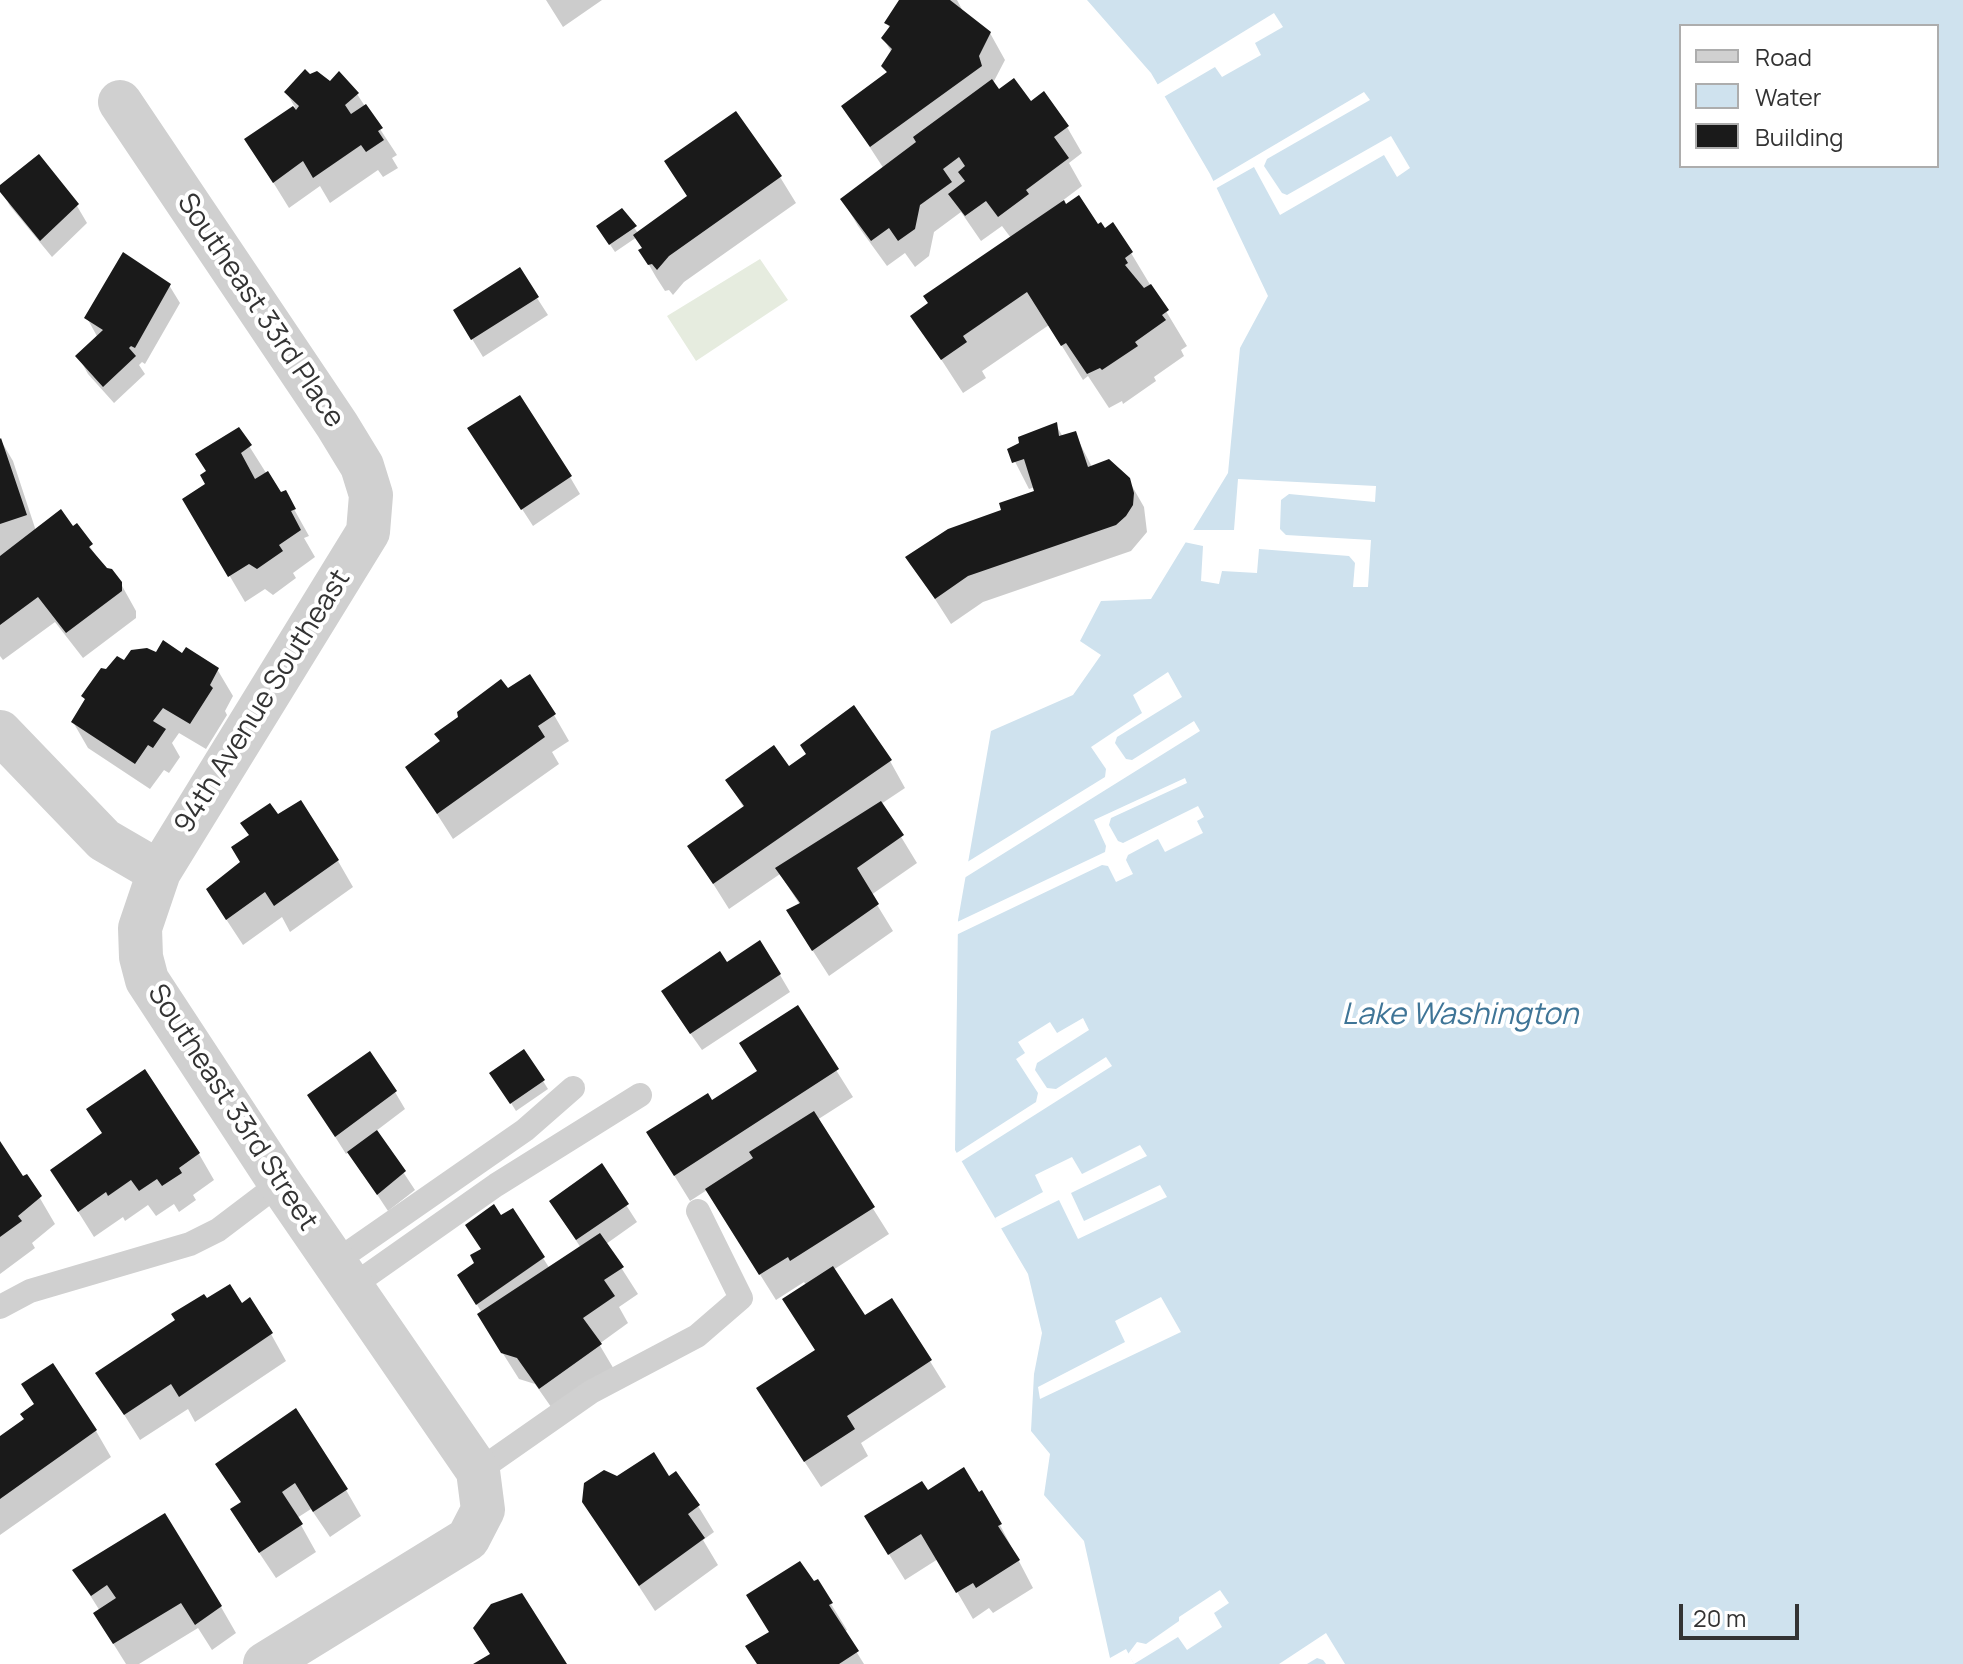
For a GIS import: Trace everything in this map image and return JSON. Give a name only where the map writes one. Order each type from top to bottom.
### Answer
[{"type":"street","name":"Southeast 33rd Place","points":[[120,102],[362,466],[371,495],[368,532]]},
{"type":"street","name":"94th Avenue Southeast","points":[[159,872],[368,532]]},
{"type":"street","points":[[0,732],[104,840],[159,872]]},
{"type":"street","name":"Southeast 33rd Street","points":[[159,872],[140,928],[141,957],[147,980],[343,1274],[480,1491]]},
{"type":"street","points":[[265,1664],[468,1539],[480,1491]]},
{"type":"lane","points":[[343,1274],[525,1130],[573,1088]]},
{"type":"lane","points":[[343,1274],[496,1185],[640,1095]]},
{"type":"lane","points":[[0,1307],[30,1291],[190,1244],[218,1230],[280,1183]]},
{"type":"lane","points":[[480,1491],[591,1392],[697,1336],[741,1298],[698,1211]]},
{"type":"shaded area","points":[[760,259],[788,300],[696,361],[667,316]]},
{"type":"water","name":"Lake Washington","points":[[1087,0],[1963,0],[1963,1664],[1134,1664],[1126,1649],[1110,1658],[1084,1541],[1044,1495],[1050,1454],[1031,1431],[1034,1374],[1042,1333],[1028,1274],[955,1150],[958,920],[991,731],[1073,695],[1101,655],[1080,641],[1101,601],[1151,599],[1228,473],[1240,348],[1268,296],[1210,174],[1151,73]]},
{"type":"pier","points":[[1274,13],[1283,27],[1255,43],[1261,55],[1222,77],[1215,67],[1162,98],[1155,86]]},
{"type":"pier","points":[[1364,92],[1370,100],[1267,159],[1264,166],[1282,193],[1287,195],[1391,136],[1410,168],[1397,177],[1384,155],[1280,215],[1254,167],[1213,190],[1210,183]]},
{"type":"pier","points":[[1238,479],[1376,486],[1375,502],[1289,494],[1281,500],[1280,529],[1286,535],[1371,540],[1368,587],[1353,587],[1355,563],[1349,556],[1259,549],[1257,573],[1222,571],[1219,584],[1201,581],[1203,546],[1184,542],[1185,536],[1189,530],[1234,530]]},
{"type":"pier","points":[[1168,672],[1182,697],[1117,737],[1115,743],[1126,759],[1132,760],[1194,721],[1200,731],[961,880],[964,864],[1105,777],[1106,769],[1091,747],[1142,713],[1133,695]]},
{"type":"pier","points":[[1185,778],[1187,783],[1111,818],[1109,825],[1118,841],[1123,843],[1198,806],[1204,817],[1197,821],[1203,833],[1165,852],[1158,839],[1128,855],[1126,860],[1133,874],[1116,882],[1108,866],[1102,865],[954,936],[955,923],[1105,852],[1106,846],[1094,820]]},
{"type":"pier","points":[[1083,1018],[1089,1030],[1037,1063],[1035,1070],[1047,1088],[1056,1089],[1106,1057],[1112,1066],[959,1163],[955,1154],[1036,1102],[1038,1093],[1016,1059],[1025,1053],[1018,1042],[1050,1022],[1057,1033]]},
{"type":"pier","points":[[1140,1145],[1147,1156],[1071,1193],[1084,1221],[1160,1185],[1167,1197],[1078,1239],[1059,1200],[1000,1229],[995,1218],[1043,1192],[1035,1175],[1072,1157],[1082,1174]]},
{"type":"pier","points":[[1161,1297],[1181,1332],[1040,1399],[1038,1387],[1125,1342],[1115,1321]]},
{"type":"pier","points":[[1220,1590],[1229,1603],[1214,1613],[1222,1627],[1187,1650],[1178,1637],[1134,1664],[1128,1654],[1137,1642],[1146,1644]]},
{"type":"pier","points":[[1326,1633],[1345,1664],[1326,1664],[1317,1658],[1307,1664],[1279,1664]]},
{"type":"building","points":[[899,0],[950,0],[991,32],[979,56],[982,66],[870,147],[841,106],[887,72],[881,66],[892,49],[881,38],[890,26],[884,23]]},
{"type":"building","points":[[305,69],[310,74],[317,71],[330,81],[339,71],[359,93],[345,105],[351,114],[366,104],[383,128],[378,131],[384,140],[366,152],[361,145],[313,178],[303,161],[273,183],[244,139],[293,106],[296,110],[299,106],[284,92]]},
{"type":"building","points":[[1014,78],[1031,101],[1044,91],[1069,126],[1054,137],[1069,158],[1026,190],[1029,194],[998,217],[986,201],[965,216],[948,194],[965,181],[958,172],[965,166],[959,157],[943,169],[952,182],[920,205],[915,229],[898,241],[889,228],[871,241],[840,199],[916,142],[913,137],[992,79],[999,89]]},
{"type":"building","points":[[736,111],[782,176],[669,256],[657,270],[652,264],[648,265],[633,235],[687,196],[664,161]]},
{"type":"building","points":[[39,154],[79,204],[40,241],[0,192],[0,185]]},
{"type":"building","points":[[1079,195],[1098,224],[1101,222],[1105,228],[1113,222],[1133,252],[1125,258],[1128,263],[1125,265],[1144,288],[1151,284],[1169,310],[1162,315],[1166,320],[1135,342],[1138,346],[1102,370],[1100,368],[1087,374],[1066,343],[1061,346],[1027,292],[963,336],[967,342],[941,360],[910,316],[928,303],[923,296],[1064,200],[1066,204]]},
{"type":"building","points":[[622,208],[637,226],[609,245],[596,226]]},
{"type":"building","points":[[123,252],[171,284],[135,348],[129,348],[136,356],[103,387],[75,356],[103,330],[84,318]]},
{"type":"building","points":[[520,267],[539,297],[471,340],[453,310]]},
{"type":"building","points":[[520,395],[572,476],[521,510],[467,428]]},
{"type":"building","points":[[1057,422],[1059,436],[1076,431],[1088,467],[1109,459],[1130,478],[1133,505],[1126,516],[1116,525],[968,576],[935,599],[905,557],[948,529],[1001,510],[999,503],[1034,491],[1024,459],[1012,463],[1007,449],[1019,443],[1018,437]]},
{"type":"building","points":[[239,427],[252,445],[241,453],[255,479],[268,471],[281,492],[286,490],[296,509],[291,511],[301,530],[279,545],[283,551],[257,569],[249,564],[228,577],[182,499],[205,484],[200,475],[206,471],[195,454]]},
{"type":"building","points":[[0,439],[27,515],[0,524]]},
{"type":"building","points":[[61,509],[73,526],[77,523],[93,544],[89,547],[122,582],[122,591],[66,633],[38,597],[0,625],[0,556]]},
{"type":"building","points":[[163,640],[182,653],[186,647],[219,668],[210,685],[213,688],[190,724],[163,708],[153,721],[166,729],[153,748],[148,745],[135,764],[71,722],[85,699],[81,696],[101,668],[106,669],[117,656],[124,660],[131,650],[147,648],[156,652]]},
{"type":"building","points":[[530,674],[556,714],[538,726],[545,737],[437,814],[405,767],[440,741],[434,734],[458,717],[457,712],[501,679],[508,688]]},
{"type":"building","points":[[854,705],[892,760],[713,884],[687,846],[744,806],[725,780],[774,745],[789,766],[806,754],[800,745]]},
{"type":"building","points":[[301,800],[339,860],[274,906],[265,892],[226,920],[206,889],[240,862],[231,847],[249,835],[240,823],[270,803],[278,814]]},
{"type":"building","points":[[881,801],[904,835],[857,868],[879,904],[812,951],[786,910],[800,903],[775,868]]},
{"type":"building","points":[[760,940],[781,974],[690,1034],[661,991],[720,951],[727,962]]},
{"type":"building","points":[[798,1005],[839,1069],[674,1176],[646,1132],[708,1093],[712,1100],[757,1071],[739,1043]]},
{"type":"building","points":[[524,1049],[545,1080],[510,1104],[489,1073]]},
{"type":"building","points":[[370,1051],[397,1091],[335,1137],[307,1095]]},
{"type":"building","points":[[145,1069],[200,1153],[179,1168],[182,1173],[162,1186],[157,1179],[139,1191],[131,1180],[108,1196],[106,1192],[78,1212],[50,1170],[102,1133],[86,1109]]},
{"type":"building","points":[[814,1111],[875,1207],[790,1261],[788,1257],[759,1275],[705,1189],[753,1158],[749,1152]]},
{"type":"building","points":[[377,1130],[406,1171],[377,1195],[347,1152]]},
{"type":"building","points":[[0,1141],[23,1176],[27,1174],[42,1196],[18,1216],[22,1221],[0,1237]]},
{"type":"building","points":[[602,1163],[629,1204],[576,1240],[549,1201]]},
{"type":"building","points":[[494,1204],[501,1215],[513,1208],[545,1257],[476,1305],[457,1275],[474,1263],[470,1255],[481,1249],[465,1225]]},
{"type":"building","points":[[600,1233],[624,1267],[604,1280],[615,1296],[583,1318],[602,1344],[539,1389],[517,1358],[501,1353],[477,1314]]},
{"type":"building","points":[[833,1266],[865,1315],[892,1298],[932,1360],[847,1416],[855,1429],[804,1462],[756,1388],[815,1350],[782,1299]]},
{"type":"building","points":[[230,1284],[242,1303],[250,1297],[273,1333],[179,1397],[171,1384],[124,1415],[95,1373],[175,1320],[171,1314],[204,1294],[207,1298]]},
{"type":"building","points":[[53,1363],[97,1430],[0,1499],[0,1436],[24,1419],[20,1414],[34,1404],[21,1384]]},
{"type":"building","points":[[296,1408],[348,1489],[313,1512],[295,1483],[282,1492],[303,1524],[259,1553],[230,1509],[241,1502],[215,1464]]},
{"type":"building","points":[[654,1452],[669,1476],[676,1471],[700,1505],[688,1514],[705,1538],[639,1586],[582,1502],[584,1483],[604,1470],[617,1476]]},
{"type":"building","points":[[964,1467],[979,1492],[982,1490],[1002,1524],[998,1526],[1020,1560],[976,1588],[973,1583],[956,1593],[921,1534],[888,1555],[864,1516],[922,1481],[928,1490]]},
{"type":"building","points":[[165,1513],[222,1606],[195,1625],[181,1603],[113,1644],[93,1613],[116,1598],[107,1585],[91,1596],[72,1570]]},
{"type":"building","points":[[800,1561],[814,1581],[818,1579],[833,1603],[829,1605],[859,1651],[839,1664],[757,1664],[745,1646],[769,1632],[746,1595]]},
{"type":"building","points":[[522,1593],[567,1664],[473,1664],[490,1654],[473,1628],[491,1604]]}]
